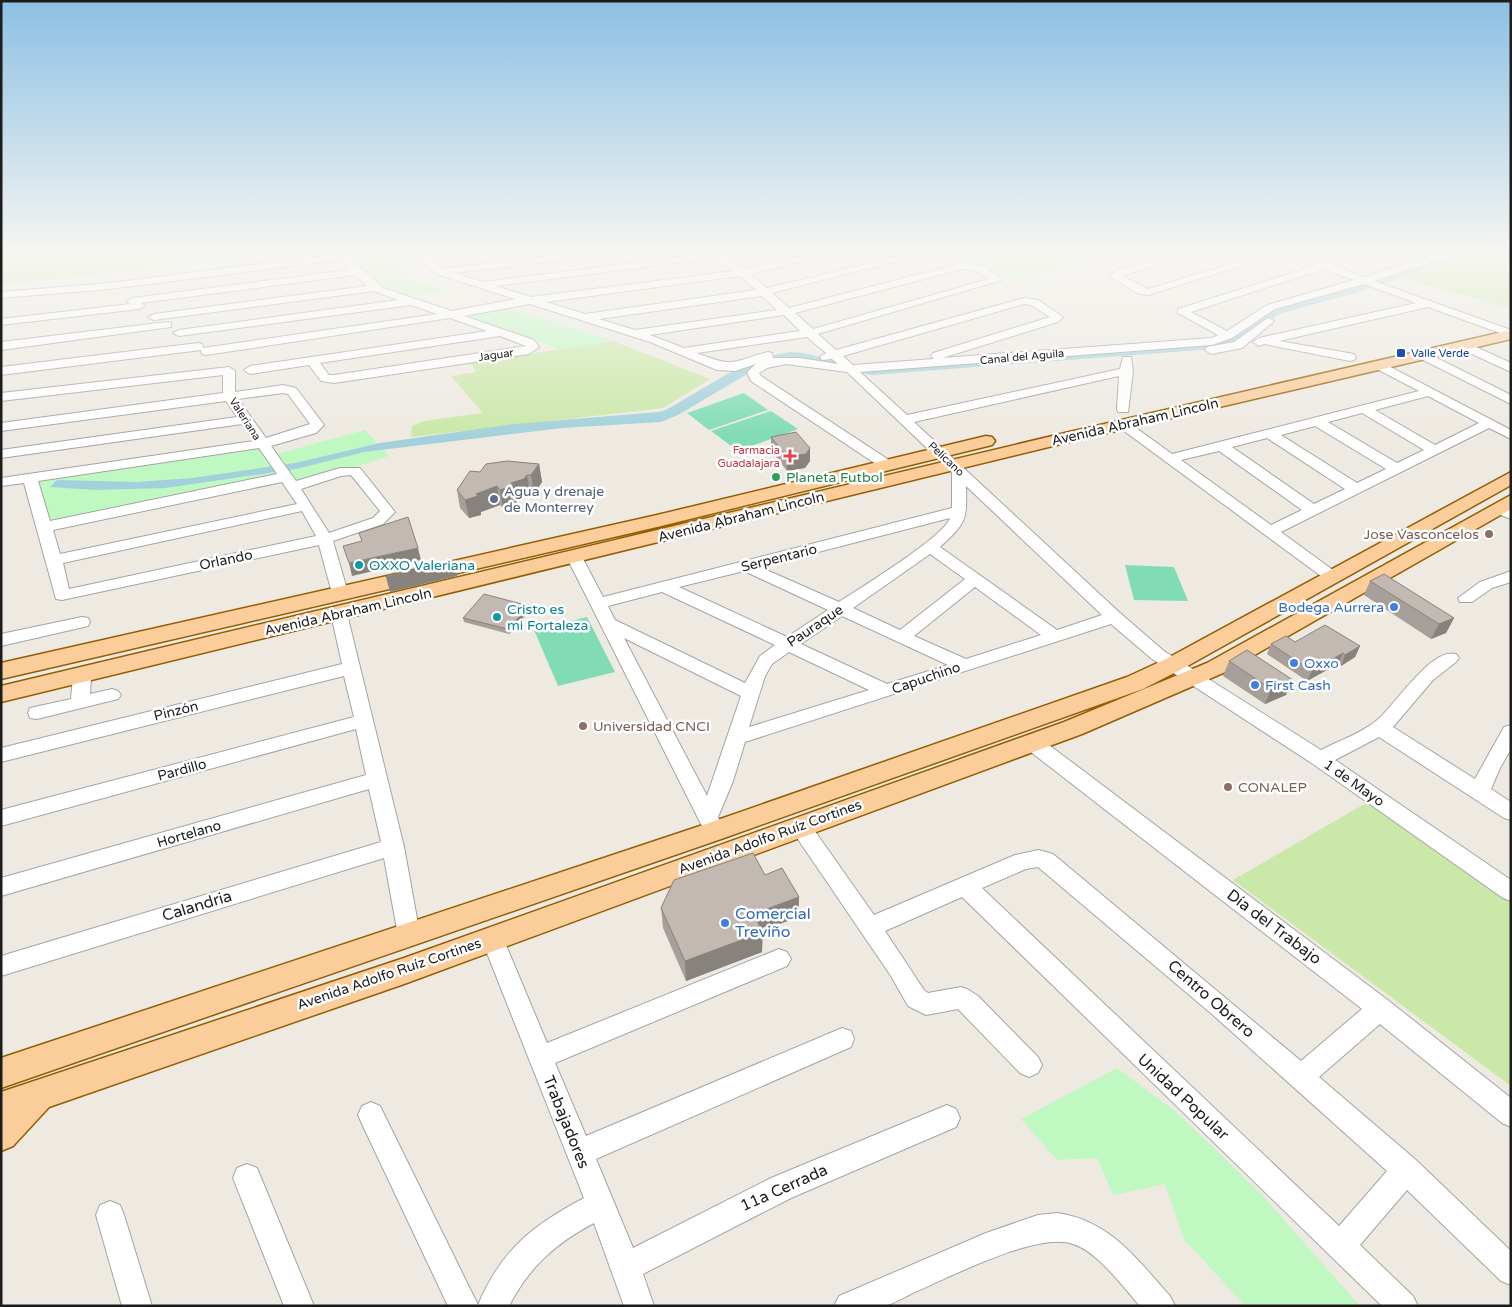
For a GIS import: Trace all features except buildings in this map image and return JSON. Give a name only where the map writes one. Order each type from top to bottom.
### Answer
[{"type":"main road","points":[[1123,417],[1350,357],[1485,325],[1511,330]]},
{"type":"main road","name":"Avenida Abraham Lincoln","points":[[1,694],[82,676],[339,603],[575,558],[1123,417],[1379,365],[1463,345],[1511,330]]},
{"type":"main road","points":[[1,670],[339,603],[887,466],[950,463]]},
{"type":"main road","name":"Avenida Adolfo Ruíz Cortines","points":[[1,1073],[409,935],[711,823],[1135,684],[1184,671],[1331,576],[1511,477]]},
{"type":"main road","points":[[1507,508],[1490,503],[1491,499],[1511,487]]},
{"type":"main road","points":[[1441,540],[1442,530],[1471,512],[1469,500]]},
{"type":"main road","name":"Avenida Adolfo Ruíz Cortines","points":[[1,1108],[404,971],[800,826],[1034,744],[1184,671],[1507,508]]},
{"type":"main road","points":[[1034,744],[1042,724],[1084,709],[1104,695]]},
{"type":"main road","points":[[1,1134],[44,1092]]},
{"type":"street","points":[[2,373],[31,315]]},
{"type":"street","points":[[1,322],[51,315]]},
{"type":"street","points":[[151,315],[202,349],[229,371]]},
{"type":"street","points":[[154,317],[169,315]]},
{"type":"street","points":[[179,333],[313,315]]},
{"type":"street","points":[[2,373],[202,349],[450,315]]},
{"type":"street","name":"Jaguar","points":[[312,361],[325,378],[329,379],[525,351],[533,347],[530,342],[450,315]]},
{"type":"street","points":[[576,315],[635,334],[721,367],[735,367],[758,358],[790,352],[824,357],[835,356],[976,315]]},
{"type":"street","points":[[582,317],[597,315]]},
{"type":"street","points":[[635,334],[765,315]]},
{"type":"street","name":"Pelícano","points":[[789,315],[854,373],[1114,617],[1158,655],[1184,671]]},
{"type":"street","points":[[685,352],[808,333],[873,315]]},
{"type":"street","points":[[916,365],[1054,320],[1057,318],[1056,315]]},
{"type":"street","points":[[1189,315],[1228,336]]},
{"type":"street","name":"Canal del Aguila","points":[[854,373],[916,365],[1219,340],[1228,336],[1257,315]]},
{"type":"street","points":[[887,466],[755,378],[753,372],[762,366],[791,360],[854,373],[1226,348],[1245,339],[1278,315]]},
{"type":"street","points":[[1259,342],[1379,315]]},
{"type":"street","points":[[1458,315],[1485,325]]},
{"type":"street","points":[[1,346],[166,325]]},
{"type":"street","points":[[250,370],[500,332]]},
{"type":"street","points":[[1245,339],[1350,357]]},
{"type":"street","points":[[1463,345],[1511,368]]},
{"type":"street","points":[[1423,355],[1511,400]]},
{"type":"street","points":[[1128,356],[1123,417],[1170,459],[1331,576]]},
{"type":"street","points":[[1379,365],[1511,435]]},
{"type":"street","points":[[1,397],[229,371]]},
{"type":"street","name":"Valeriana","points":[[229,371],[229,396],[306,506],[325,539],[351,668],[393,847],[409,935]]},
{"type":"street","points":[[904,420],[1126,371]]},
{"type":"street","points":[[1,427],[286,389],[292,391],[316,422],[315,428],[261,444],[1,482]]},
{"type":"street","points":[[1170,459],[1430,392]]},
{"type":"street","points":[[1364,409],[1433,449]]},
{"type":"street","points":[[1,454],[244,420]]},
{"type":"street","points":[[1316,421],[1395,468]]},
{"type":"street","points":[[1270,532],[1354,488],[1488,423]]},
{"type":"street","points":[[1270,433],[1354,488]]},
{"type":"street","points":[[1221,446],[1312,510]]},
{"type":"street","name":"Pauraque","points":[[711,823],[719,792],[762,665],[789,644],[930,547],[955,526],[959,511],[950,463]]},
{"type":"street","name":"Orlando","points":[[54,560],[62,595],[325,539],[378,521],[386,516],[387,509],[355,471],[289,482]]},
{"type":"street","points":[[30,478],[54,560],[306,506]]},
{"type":"street","points":[[45,528],[289,482]]},
{"type":"street","name":"Serpentario","points":[[598,603],[959,511]]},
{"type":"street","points":[[930,547],[1056,636]]},
{"type":"street","points":[[575,558],[711,823]]},
{"type":"street","points":[[746,566],[964,665]]},
{"type":"street","points":[[1466,598],[1486,585],[1511,576]]},
{"type":"street","points":[[902,637],[975,579]]},
{"type":"street","points":[[665,587],[887,691]]},
{"type":"street","name":"Capuchino","points":[[739,737],[1114,617]]},
{"type":"street","points":[[1,640],[82,622]]},
{"type":"street","points":[[610,624],[751,693]]},
{"type":"street","points":[[1320,758],[1380,728],[1393,717],[1427,676],[1450,658]]},
{"type":"street","name":"Pinzón","points":[[1,755],[351,668]]},
{"type":"street","name":"1 de Mayo","points":[[1184,671],[1320,758],[1511,892]]},
{"type":"street","points":[[80,703],[82,676]]},
{"type":"street","points":[[37,713],[112,696]]},
{"type":"street","name":"Pardillo","points":[[1,818],[363,721]]},
{"type":"street","points":[[1380,728],[1511,812]]},
{"type":"street","points":[[1480,792],[1490,767],[1511,732]]},
{"type":"street","name":"Día del Trabajo","points":[[1034,744],[1380,1009],[1511,1114]]},
{"type":"street","name":"Hortelano","points":[[1,887],[377,779]]},
{"type":"street","points":[[800,826],[870,927],[916,998],[926,1004],[962,998],[1029,1064]]},
{"type":"street","name":"Calandria","points":[[1,966],[393,847]]},
{"type":"street","name":"Centro Obrero","points":[[870,927],[1031,858],[1039,858],[1052,864],[1221,1007],[1406,1170],[1511,1271]]},
{"type":"street","name":"Unidad Popular","points":[[965,886],[1403,1306]]},
{"type":"street","name":"Trabajadores","points":[[492,938],[539,1058],[626,1267],[639,1306]]},
{"type":"street","points":[[539,1058],[779,959]]},
{"type":"street","points":[[1301,1077],[1380,1009]]},
{"type":"street","points":[[579,1153],[842,1039]]},
{"type":"street","points":[[371,1115],[464,1306]]},
{"type":"street","name":"11a Cerrada","points":[[626,1267],[781,1188],[947,1118]]},
{"type":"street","points":[[1341,1245],[1406,1170]]},
{"type":"street","points":[[247,1178],[300,1306]]},
{"type":"street","points":[[493,1306],[515,1266],[530,1248],[549,1232],[600,1204]]},
{"type":"street","points":[[110,1214],[137,1306]]},
{"type":"street","points":[[849,1306],[986,1247],[1038,1229],[1058,1227],[1077,1230],[1101,1245],[1114,1256],[1160,1306]]},
{"type":"green space","points":[[472,315],[531,315],[613,341],[562,350],[464,317]]},
{"type":"green space","points":[[613,341],[710,379],[663,408],[411,437],[412,426],[424,421],[483,413],[451,376],[476,372],[471,363]]},
{"type":"green space","points":[[744,393],[768,410],[709,430],[687,413]]},
{"type":"green space","points":[[771,411],[798,429],[738,451],[711,431]]},
{"type":"green space","points":[[365,430],[389,456],[293,487],[285,477],[45,527],[30,479],[261,444],[270,456]]},
{"type":"green space","points":[[1125,565],[1174,567],[1188,601],[1134,600]]},
{"type":"green space","points":[[587,617],[615,672],[558,686],[534,630]]},
{"type":"green space","points":[[1366,803],[1476,870],[1511,895],[1511,1086],[1233,880]]},
{"type":"green space","points":[[1117,1068],[1175,1111],[1263,1196],[1360,1306],[1245,1306],[1184,1239],[1165,1184],[1113,1195],[1097,1158],[1057,1160],[1021,1119]]},
{"type":"water","points":[[1255,315],[1277,315],[1226,348],[872,375],[797,359],[764,364],[678,415],[661,422],[562,428],[364,452],[296,469],[166,488],[96,490],[50,487],[57,480],[137,482],[192,478],[295,463],[380,443],[514,424],[658,412],[666,410],[753,359],[790,352],[804,353],[871,370],[1212,341]]},
{"type":"place","name":"Valle Verde","points":[[1401,353]]},
{"type":"place","name":"Farmacia Guadalajara","points":[[790,456]]},
{"type":"place","name":"Planeta Futbol","points":[[776,477]]},
{"type":"place","name":"Agua y drenaje de Monterrey","points":[[494,499]]},
{"type":"place","name":"Jose Vasconcelos","points":[[1489,534]]},
{"type":"place","name":"OXXO Valeriana","points":[[359,565]]},
{"type":"place","name":"Bodega Aurrera","points":[[1394,607]]},
{"type":"place","name":"Cristo es mi Fortaleza","points":[[497,617]]},
{"type":"place","name":"Oxxo","points":[[1294,663]]},
{"type":"place","name":"First Cash","points":[[1255,685]]},
{"type":"place","name":"Universidad CNCI","points":[[583,726]]},
{"type":"place","name":"CONALEP","points":[[1228,787]]},
{"type":"place","name":"Comercial Treviño","points":[[725,923]]}]
